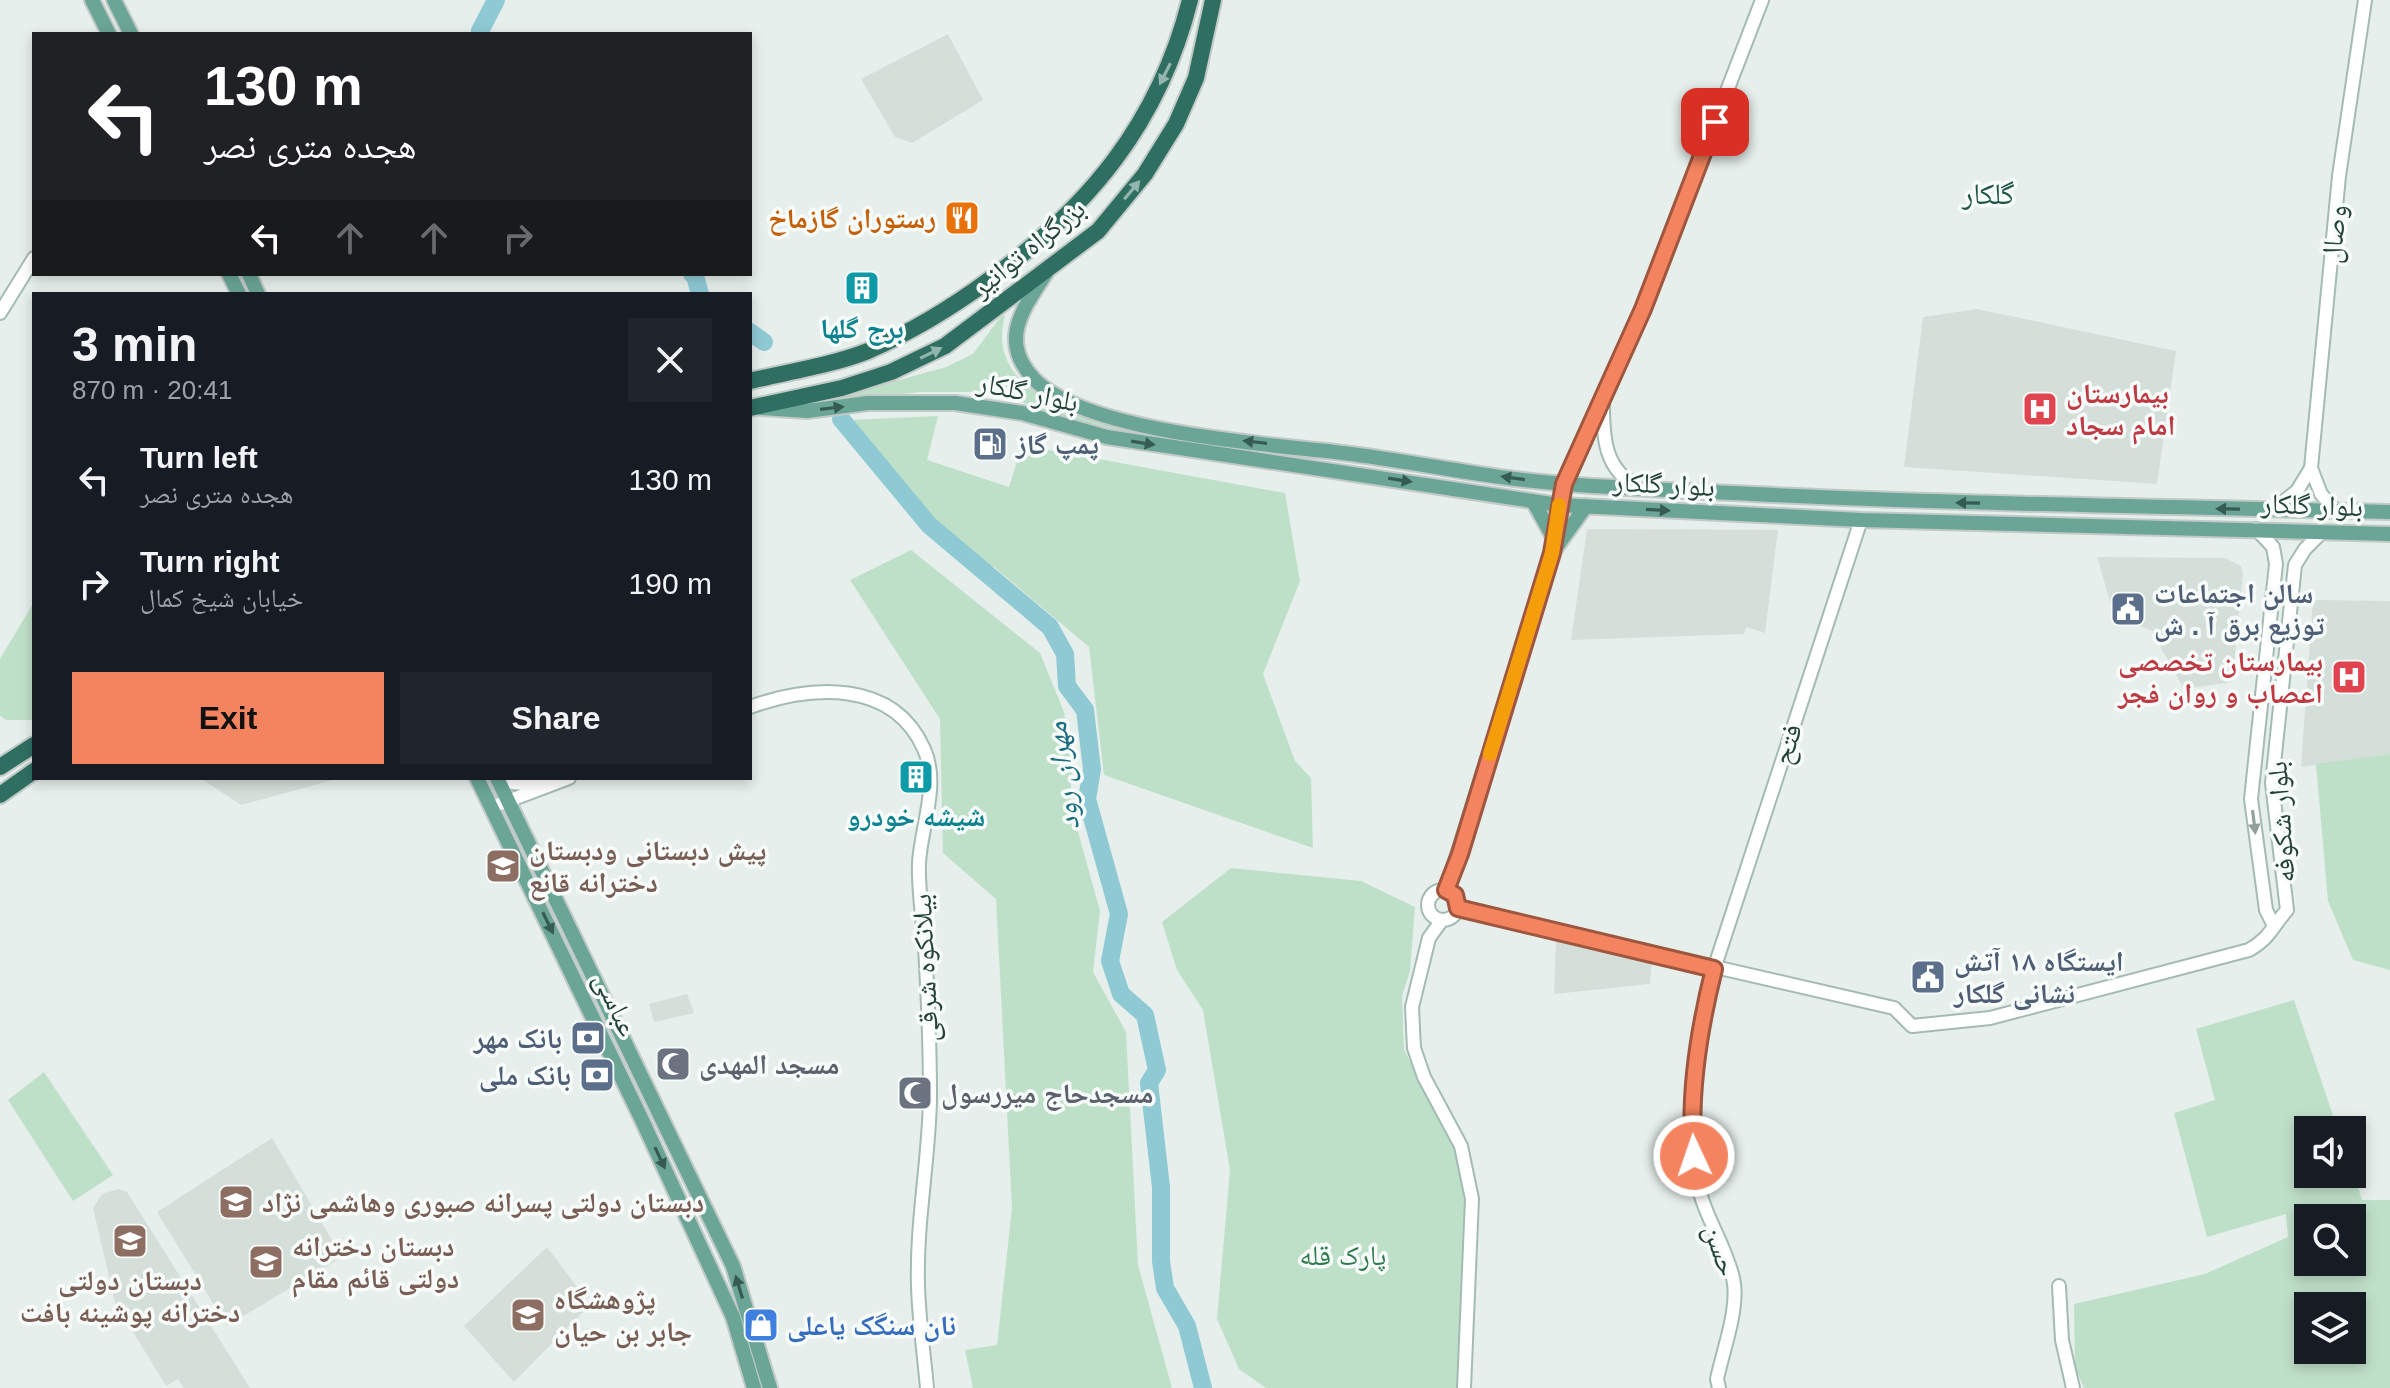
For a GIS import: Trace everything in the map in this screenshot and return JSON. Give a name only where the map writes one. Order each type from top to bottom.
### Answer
[{"type":"highway","name":"بزرگراه توانیر","points":[[752,380],[864,352],[904,334],[955,305],[1057,227],[1098,183],[1128,143],[1173,57],[1190,0]]},
{"type":"highway","name":"بزرگراه توانیر","points":[[752,409],[842,388],[891,372],[945,346],[1098,231],[1145,174],[1176,124],[1196,78],[1213,0]]},
{"type":"highway","points":[[0,767],[31,745]]},
{"type":"highway","points":[[0,795],[32,772]]},
{"type":"main road","points":[[92,0],[108,32]]},
{"type":"main road","points":[[114,0],[130,32]]},
{"type":"main road","name":"بلوار گلکار","points":[[1048,270],[1021,312],[1015,335],[1018,358],[1035,381],[1063,399],[1105,417],[1212,437],[1564,484],[1926,502],[2390,512]]},
{"type":"main road","name":"بلوار گلکار","points":[[752,409],[807,411],[868,403],[955,403],[1022,413],[1107,437],[1559,505],[1861,520],[2390,534]]},
{"type":"main road","points":[[1209,454],[1212,437]]},
{"type":"main road","points":[[1533,501],[1553,537]]},
{"type":"main road","points":[[1552,553],[1586,506]]},
{"type":"main road","name":"عباسى","points":[[478,780],[629,1092],[733,1317],[754,1388]]},
{"type":"main road","name":"عباسى","points":[[498,780],[733,1266],[770,1388]]},
{"type":"street","name":"وصال","points":[[2311,468],[2339,176],[2365,0]]},
{"type":"street","points":[[1446,890],[1460,854],[1552,553],[1564,484],[1643,309],[1761,1]]},
{"type":"street","points":[[0,313],[32,261]]},
{"type":"street","points":[[1604,399],[1603,435],[1612,461],[1624,480],[1643,488]]},
{"type":"street","points":[[2273,510],[2297,491],[2311,468]]},
{"type":"street","points":[[2311,468],[2321,494],[2336,511]]},
{"type":"street","name":"فتح","points":[[1714,969],[1861,520]]},
{"type":"street","points":[[2256,529],[2273,547],[2276,564],[2286,558],[2295,565],[2322,532]]},
{"type":"street","name":"بلوار شکوفه","points":[[2276,564],[2251,799],[2266,910],[2274,926],[2287,910],[2272,783],[2295,565]]},
{"type":"street","name":"بیلانکوه شرقی","points":[[752,706],[768,700],[817,691],[858,694],[886,704],[911,727],[925,751],[930,791],[919,864],[929,1005],[930,1101],[918,1284],[927,1388]]},
{"type":"street","points":[[502,780],[522,785],[538,780]]},
{"type":"street","points":[[492,807],[564,780]]},
{"type":"street","points":[[1442,920],[1430,912],[1428,902],[1434,893],[1446,890],[1455,895],[1458,908],[1452,918],[1442,920],[1429,938],[1412,1007],[1414,1048],[1424,1077],[1461,1146],[1472,1199],[1464,1388]]},
{"type":"street","points":[[1458,908],[1894,1008],[1912,1026],[1990,1018],[2249,950],[2266,940],[2274,926]]},
{"type":"street","name":"حسن","points":[[1714,969],[1705,1005],[1691,1130],[1697,1183],[1734,1278],[1736,1305],[1719,1367],[1719,1388]]},
{"type":"street","points":[[2059,1286],[2062,1340],[2073,1388]]},
{"type":"shaded area","points":[[948,34],[983,100],[912,143],[895,137],[861,79]]},
{"type":"shaded area","name":"بیمارستان امام سجاد","points":[[1977,309],[2176,351],[2157,484],[1904,467],[1923,317]]},
{"type":"shaded area","points":[[1587,529],[1778,530],[1765,633],[1746,627],[1744,634],[1571,640]]},
{"type":"shaded area","points":[[2097,557],[2225,558],[2241,566],[2243,574],[2232,682],[2184,689],[2151,630],[2115,618]]},
{"type":"shaded area","name":"بیمارستان تخصصی اعصاب و روان فجر","points":[[2313,600],[2390,601],[2390,754],[2301,767]]},
{"type":"shaded area","points":[[203,780],[333,780],[241,805]]},
{"type":"shaded area","points":[[1556,939],[1652,961],[1650,984],[1554,994]]},
{"type":"shaded area","points":[[687,994],[694,1013],[654,1022],[649,1004]]},
{"type":"shaded area","points":[[272,1138],[342,1257],[227,1326],[157,1212]]},
{"type":"shaded area","points":[[118,1189],[127,1192],[250,1388],[184,1388],[178,1379],[166,1386],[124,1317],[119,1319],[93,1208],[102,1194]]},
{"type":"shaded area","points":[[547,1247],[584,1296],[584,1311],[514,1382],[464,1326]]},
{"type":"green space","points":[[1002,315],[1005,316],[1003,348],[1015,374],[1038,394],[1068,410],[1103,422],[1197,441],[1201,446],[1091,427],[1005,396],[975,392],[919,392],[805,406],[946,367],[973,354]]},
{"type":"green space","points":[[938,416],[927,460],[1009,487],[1022,445],[1285,493],[1300,581],[1263,674],[1295,761],[1311,778],[1313,848],[1104,775],[1089,647],[994,567],[959,550],[850,420]]},
{"type":"green space","points":[[911,550],[1040,653],[1064,712],[1072,764],[1070,803],[1100,911],[1093,972],[1126,1032],[1138,1265],[1172,1388],[973,1388],[965,1350],[997,1345],[1012,1208],[996,899],[943,853],[940,719],[850,580]]},
{"type":"green space","points":[[32,605],[32,720],[6,720],[0,716],[0,659]]},
{"type":"green space","points":[[2390,754],[2390,970],[2353,960],[2328,901],[2316,764]]},
{"type":"green space","name":"پارک قله","points":[[1231,868],[1361,881],[1415,907],[1410,971],[1402,996],[1404,1050],[1456,1149],[1466,1208],[1457,1388],[1266,1388],[1239,1369],[1217,1319],[1230,1170],[1203,1010],[1177,970],[1162,922]]},
{"type":"green space","points":[[2294,1000],[2333,1116],[2294,1116],[2294,1188],[2358,1188],[2362,1200],[2390,1200],[2390,1388],[2084,1388],[2075,1367],[2074,1304],[2205,1274],[2288,1237],[2286,1214],[2207,1237],[2174,1113],[2215,1100],[2196,1029]]},
{"type":"green space","points":[[44,1072],[113,1175],[73,1201],[8,1100]]},
{"type":"waterway","name":"مهران رود","points":[[480,32],[496,0]]},
{"type":"waterway","name":"مهران رود","points":[[695,276],[699,292]]},
{"type":"waterway","name":"مهران رود","points":[[752,333],[764,342]]},
{"type":"waterway","name":"مهران رود","points":[[841,419],[929,525],[1050,627],[1065,654],[1067,686],[1085,710],[1092,769],[1087,799],[1119,914],[1110,961],[1121,994],[1145,1015],[1157,1070],[1149,1083],[1161,1187],[1161,1261],[1165,1288],[1187,1326],[1203,1388]]},
{"type":"slow traffic","points":[[1490,754],[1552,553],[1559,505]]},
{"type":"place","name":"رستوران گازماخ","points":[[962,218]]},
{"type":"place","name":"برج گلها","points":[[862,288]]},
{"type":"place","name":"بیمارستان امام سجاد","points":[[2040,409]]},
{"type":"place","name":"پمپ گاز","points":[[990,444]]},
{"type":"place","name":"سالن اجتماعات توزیع برق آ . ش","points":[[2128,609]]},
{"type":"place","name":"بیمارستان تخصصی اعصاب و روان فجر","points":[[2349,677]]},
{"type":"place","name":"شیشه خودرو","points":[[916,777]]},
{"type":"place","name":"پیش دبستانی ودبستان دخترانه قانع","points":[[503,866]]},
{"type":"place","name":"ایستگاه ۱۸ آتش نشانی گلکار","points":[[1928,977]]},
{"type":"place","name":"بانک مهر","points":[[588,1038]]},
{"type":"place","name":"مسجد المهدی","points":[[673,1064]]},
{"type":"place","name":"بانک ملی","points":[[597,1075]]},
{"type":"place","name":"مسجدحاج میررسول","points":[[915,1093]]},
{"type":"place","name":"دبستان دولتی پسرانه صبوری وهاشمی نژاد","points":[[236,1202]]},
{"type":"place","name":"دبستان دولتی دخترانه پوشینه بافت","points":[[130,1241]]},
{"type":"place","name":"دبستان دخترانه دولتی قائم مقام","points":[[266,1262]]},
{"type":"place","name":"پژوهشگاه جابر بن حیان","points":[[528,1315]]},
{"type":"place","name":"نان سنگک یاعلی","points":[[761,1325]]},
{"type":"district","name":"گلکار","points":[[1988,193]]},
{"type":"route","points":[[1694,1156],[1691,1130],[1695,1077],[1705,1005],[1714,969],[1458,908],[1455,895],[1446,890],[1460,854],[1552,553],[1564,484],[1643,309],[1715,122]]}]
